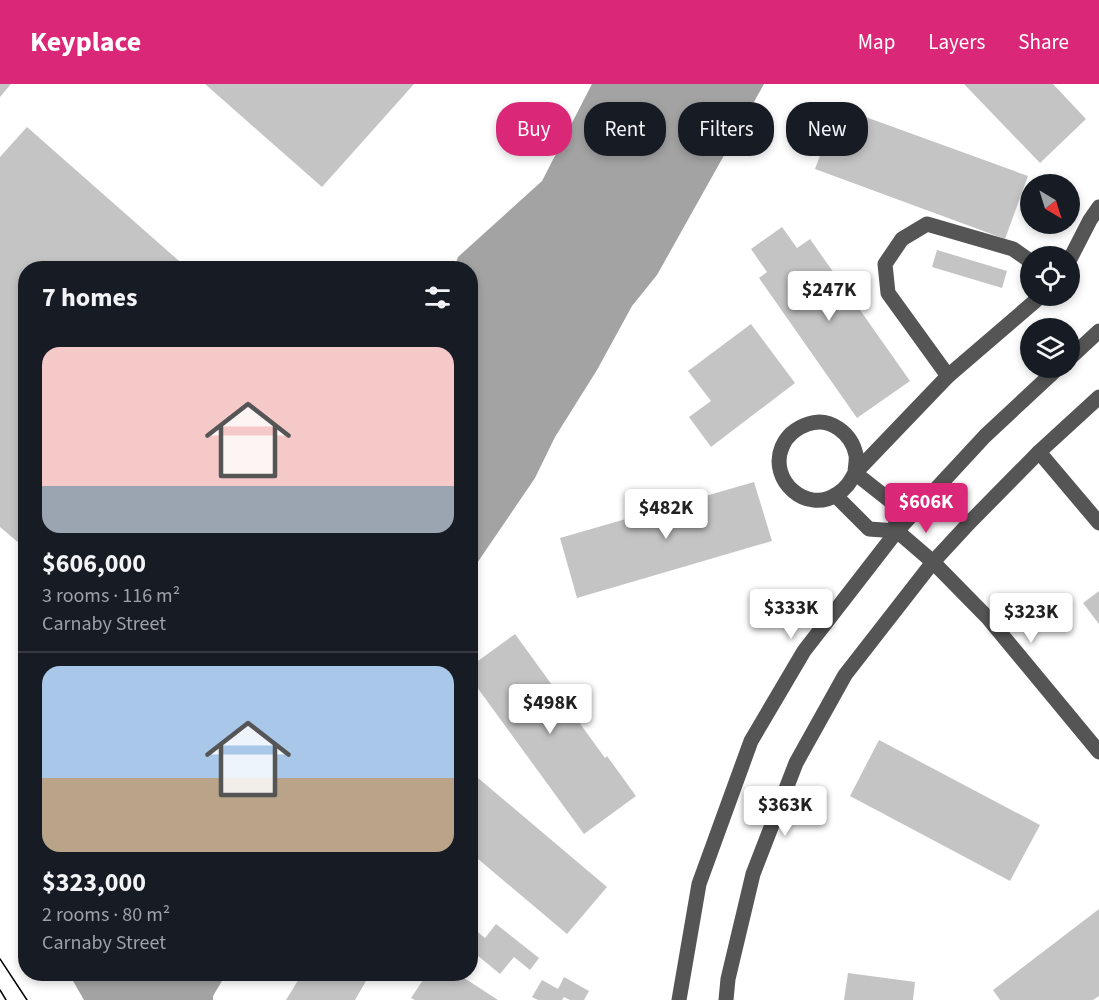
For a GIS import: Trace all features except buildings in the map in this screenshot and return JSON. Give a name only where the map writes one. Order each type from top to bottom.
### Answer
[{"type":"street","points":[[1077,246],[1099,207]]},
{"type":"street","points":[[948,376],[888,293],[885,264],[902,239],[927,224],[1013,249],[1020,254]]},
{"type":"street","points":[[855,473],[857,457],[852,442],[842,430],[827,423],[811,422],[796,428],[785,439],[779,454],[779,470],[786,484],[798,495],[813,500],[825,500],[836,496],[847,486],[855,473],[948,376],[1029,306]]},
{"type":"street","points":[[1080,349],[1099,331]]},
{"type":"street","points":[[679,1000],[699,884],[751,741],[804,651],[897,531],[985,435],[1047,378]]},
{"type":"street","points":[[726,1000],[728,979],[753,874],[796,763],[845,675],[933,562],[1039,452],[1099,397]]},
{"type":"street","points":[[1039,452],[1099,523]]},
{"type":"street","points":[[855,473],[893,503],[897,531]]},
{"type":"street","points":[[836,496],[869,529],[897,531],[933,562],[988,618],[1099,752]]},
{"type":"shaded area","points":[[592,84],[764,84],[754,102],[678,102],[678,156],[724,156],[657,275],[632,306],[597,370],[555,437],[535,478],[478,562],[478,261],[457,261],[458,257],[542,181],[555,156],[572,156],[572,123]]},
{"type":"shaded area","points":[[73,981],[222,981],[213,1000],[84,1000]]},
{"type":"tram line","points":[[0,959],[27,1000]]},
{"type":"tram line","points":[[0,990],[6,1000]]}]
